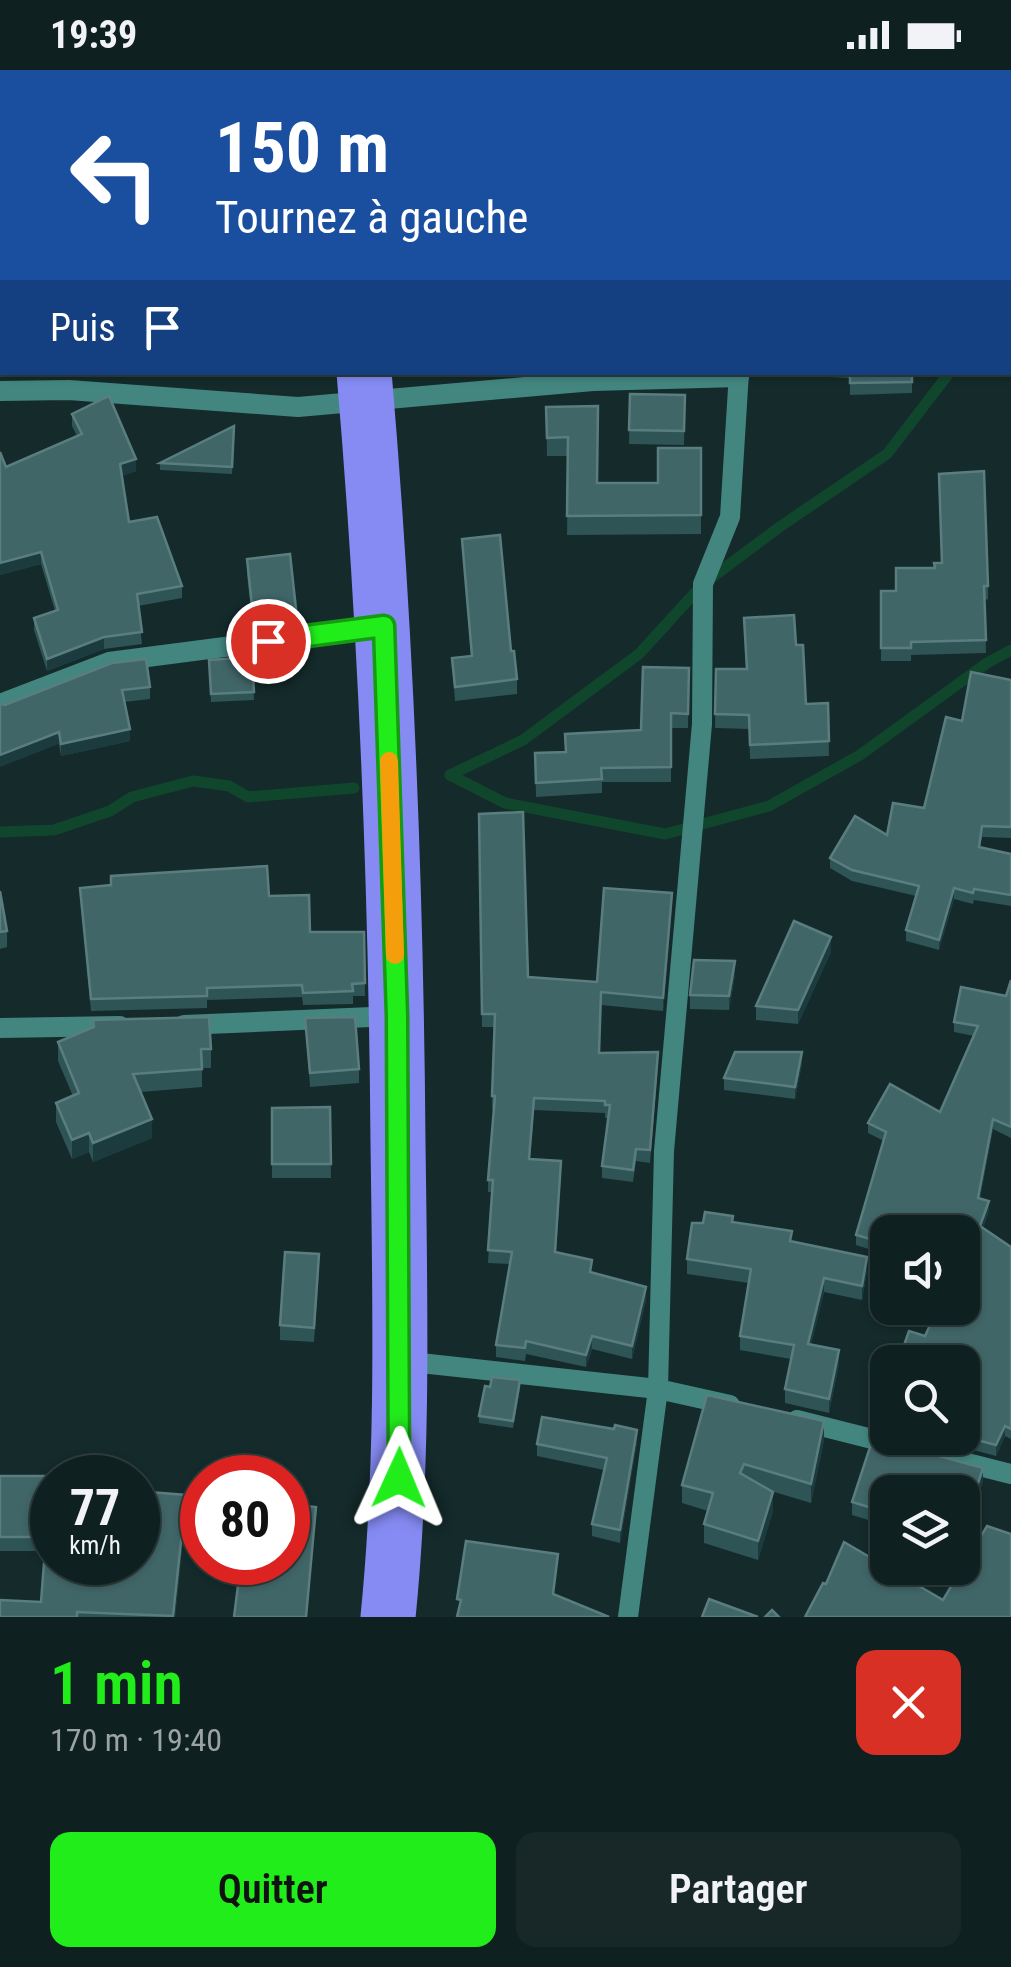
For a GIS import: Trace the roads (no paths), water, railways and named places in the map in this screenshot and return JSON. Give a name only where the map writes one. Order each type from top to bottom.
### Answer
[{"type":"highway","points":[[366,386],[384,626],[397,1016],[398,1517],[388,1617]]},
{"type":"street","points":[[0,390],[68,390],[298,407],[366,386],[739,375],[730,517],[703,584],[702,724],[664,1151],[658,1389],[628,1617]]},
{"type":"street","points":[[0,704],[109,662],[384,626]]},
{"type":"street","points":[[0,1028],[397,1016]]},
{"type":"street","points":[[400,1361],[658,1389],[878,1438],[1011,1474]]},
{"type":"waterway","points":[[450,775],[523,740],[639,654],[703,584],[887,454],[948,375]]},
{"type":"waterway","points":[[450,775],[505,803],[665,834],[769,806],[860,755],[987,663],[1011,650]]},
{"type":"waterway","points":[[0,832],[54,830],[110,811],[132,797],[193,781],[229,786],[248,797],[354,788]]}]
